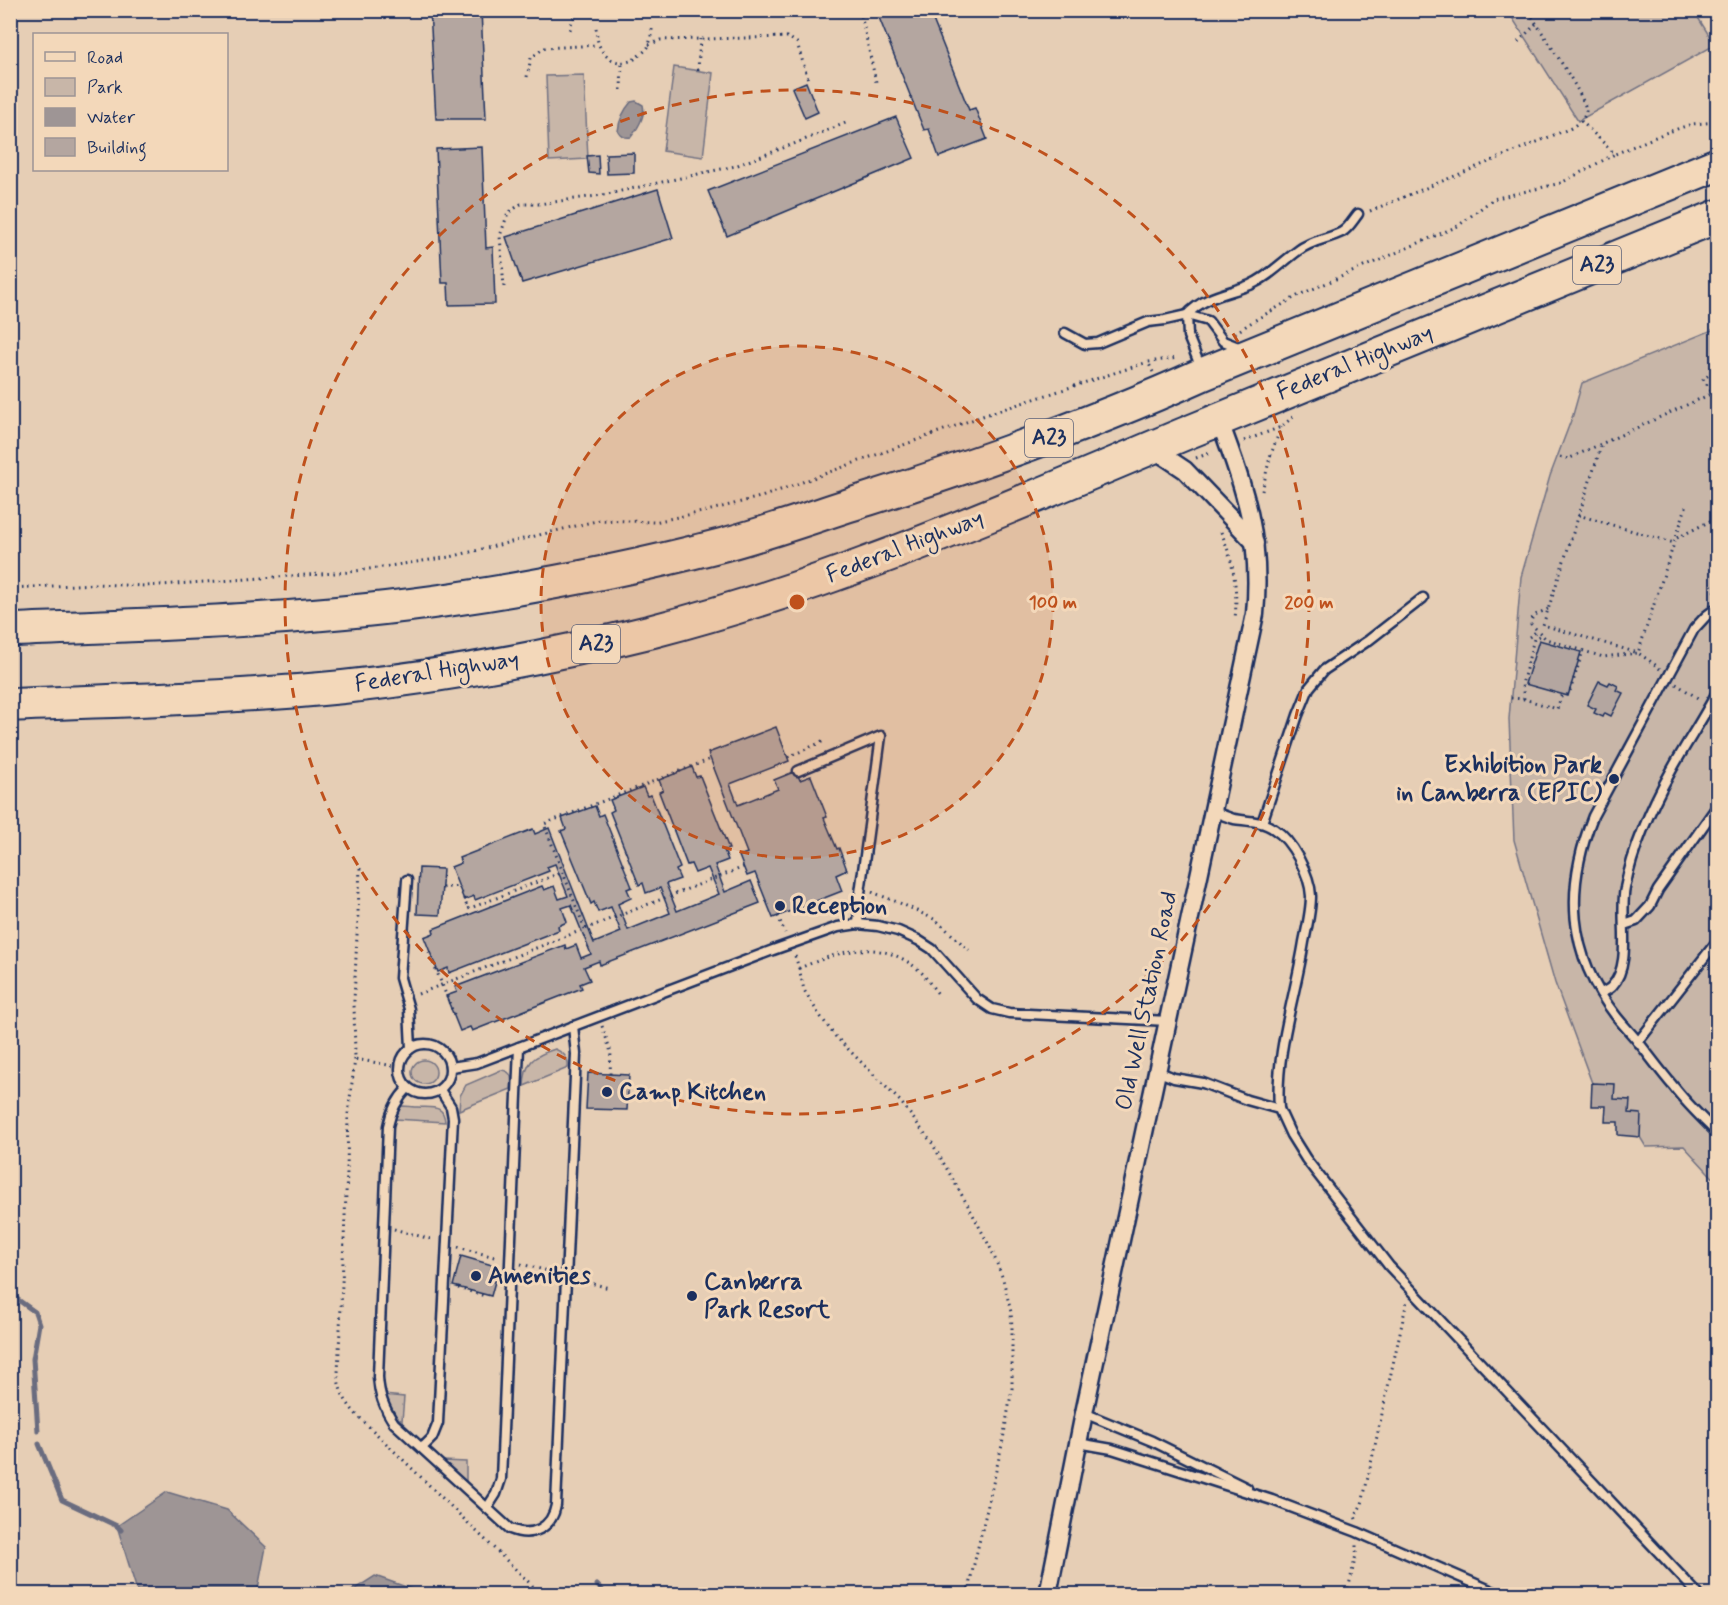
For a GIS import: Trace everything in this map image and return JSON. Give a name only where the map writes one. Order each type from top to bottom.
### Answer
[{"type":"highway","name":"Federal Highway","points":[[10,630],[273,618],[452,600],[630,567],[716,547],[1012,452],[1163,393],[1200,365],[1255,353],[1712,163]]},
{"type":"highway","name":"Federal Highway","points":[[10,705],[266,694],[346,687],[478,667],[576,648],[652,631],[727,610],[801,586],[948,532],[1466,317],[1718,216]]},
{"type":"highway","points":[[1200,365],[1219,420]]},
{"type":"street","name":"Old Well Station Road","points":[[1048,1594],[1084,1413],[1255,614],[1257,590],[1255,543],[1249,506],[1219,420]]},
{"type":"street","points":[[1152,448],[1185,470],[1255,543]]},
{"type":"lane","points":[[1200,365],[1188,336],[1187,315],[1195,306],[1266,277],[1301,248],[1342,231],[1358,214]]},
{"type":"lane","points":[[1065,333],[1084,344],[1098,343],[1148,322],[1187,315],[1208,321],[1223,341],[1255,353]]},
{"type":"lane","points":[[1262,824],[1298,714],[1309,688],[1324,670],[1369,640],[1423,598]]},
{"type":"lane","points":[[1718,607],[1694,629],[1593,816],[1583,841],[1577,865],[1575,888],[1578,934],[1585,961],[1601,993],[1615,1015],[1675,1089],[1718,1134]]},
{"type":"lane","points":[[1601,993],[1612,986],[1621,973],[1624,891],[1630,863],[1639,839],[1669,775],[1718,690]]},
{"type":"lane","points":[[798,771],[881,736],[858,924]]},
{"type":"lane","points":[[1624,925],[1636,921],[1650,906],[1658,890],[1718,805]]},
{"type":"lane","points":[[1212,811],[1274,828],[1296,855],[1306,874],[1311,896],[1300,968],[1278,1072],[1279,1109],[1291,1135],[1317,1175],[1389,1266],[1698,1594]]},
{"type":"lane","points":[[407,880],[400,978],[409,1009],[411,1048]]},
{"type":"lane","points":[[451,1067],[477,1063],[790,944],[838,927],[858,924],[898,931],[918,940],[932,949],[977,999],[992,1009],[1009,1013],[1168,1021]]},
{"type":"lane","points":[[1638,1042],[1718,940]]},
{"type":"lane","points":[[408,1088],[393,1109],[388,1126],[378,1377],[381,1399],[394,1423],[510,1530],[533,1533],[544,1527],[555,1511],[576,1054],[573,1026]]},
{"type":"lane","points":[[419,1044],[436,1046],[448,1058],[451,1067],[446,1084],[440,1090],[424,1094],[408,1088],[400,1074],[400,1067],[405,1053],[419,1044]]},
{"type":"lane","points":[[487,1508],[496,1494],[501,1479],[519,1047]]},
{"type":"lane","points":[[1157,1071],[1174,1078],[1203,1083],[1247,1100],[1279,1109]]},
{"type":"lane","points":[[422,1448],[432,1438],[437,1427],[439,1401],[453,1118],[451,1107],[440,1090]]},
{"type":"lane","points":[[1084,1413],[1152,1441],[1272,1500]]},
{"type":"lane","points":[[1078,1443],[1112,1449],[1272,1500],[1357,1532],[1499,1594]]},
{"type":"path","points":[[570,30],[572,19],[582,10]]},
{"type":"path","points":[[643,10],[659,16],[672,10]]},
{"type":"path","points":[[860,10],[876,81]]},
{"type":"path","points":[[1358,214],[1571,128],[1581,121],[1586,114],[1586,107],[1579,92],[1528,10]]},
{"type":"path","points":[[1518,42],[1536,24]]},
{"type":"path","points":[[597,28],[598,45],[603,54],[613,62],[622,62],[632,61],[644,52],[649,45],[653,26]]},
{"type":"path","points":[[649,45],[660,40],[788,37],[797,43],[808,79]]},
{"type":"path","points":[[698,70],[700,39]]},
{"type":"path","points":[[527,77],[531,58],[544,48],[598,45]]},
{"type":"path","points":[[621,90],[622,62]]},
{"type":"path","points":[[1581,121],[1615,154]]},
{"type":"path","points":[[504,287],[500,236],[508,213],[521,204],[539,204],[603,195],[735,165],[848,122]]},
{"type":"path","points":[[1223,341],[1252,321],[1299,295],[1458,226],[1493,199],[1561,183],[1615,154],[1665,133],[1692,124],[1718,122]]},
{"type":"path","points":[[10,588],[96,584],[146,586],[349,572],[450,558],[600,520],[654,522],[764,496],[988,414],[1148,362],[1200,365]]},
{"type":"path","points":[[1148,362],[1163,393]]},
{"type":"path","points":[[1718,369],[1703,379],[1718,400]]},
{"type":"path","points":[[1560,457],[1568,459],[1713,393]]},
{"type":"path","points":[[1252,523],[1270,457],[1281,427]]},
{"type":"path","points":[[1182,435],[1195,459],[1185,470]]},
{"type":"path","points":[[1602,444],[1543,625],[1638,653],[1653,663],[1675,684],[1710,705]]},
{"type":"path","points":[[1638,653],[1687,504]]},
{"type":"path","points":[[1578,515],[1675,541],[1718,517]]},
{"type":"path","points":[[1218,526],[1233,564],[1237,606],[1234,630]]},
{"type":"path","points":[[1711,585],[1718,596]]},
{"type":"path","points":[[1548,609],[1530,620],[1531,624],[1546,639],[1603,657],[1638,653]]},
{"type":"path","points":[[1529,637],[1538,631]]},
{"type":"path","points":[[1524,699],[1522,684],[1534,639],[1541,634]]},
{"type":"path","points":[[1511,698],[1524,699],[1557,710],[1561,697],[1569,694],[1583,651]]},
{"type":"path","points":[[788,757],[824,741]]},
{"type":"path","points":[[585,930],[544,824],[711,759]]},
{"type":"path","points":[[406,999],[744,867]]},
{"type":"path","points":[[360,868],[354,1001],[355,1059],[400,1067]]},
{"type":"path","points":[[442,888],[459,886],[468,909],[563,872]]},
{"type":"path","points":[[861,888],[936,920],[969,950]]},
{"type":"path","points":[[778,916],[799,968],[804,990],[818,1013],[835,1036],[900,1101],[932,1143],[972,1211],[1003,1278],[1011,1312],[1014,1359],[1012,1389],[1002,1445],[967,1594]]},
{"type":"path","points":[[799,968],[842,952],[860,949],[883,951],[904,960],[921,972],[939,995]]},
{"type":"path","points":[[429,952],[454,1017]]},
{"type":"path","points":[[598,1017],[611,1052],[610,1074]]},
{"type":"path","points":[[460,1258],[463,1248]]},
{"type":"path","points":[[452,1287],[485,1296]]},
{"type":"path","points":[[1347,1594],[1356,1555],[1355,1516],[1362,1504],[1407,1302],[1415,1294]]},
{"type":"green space","points":[[1508,11],[1694,11],[1715,45],[1578,121]]},
{"type":"green space","points":[[674,67],[713,73],[703,157],[663,151]]},
{"type":"green space","points":[[584,75],[588,159],[549,161],[546,76]]},
{"type":"green space","name":"Exhibition Park in Canberra (EPIC)","points":[[1717,328],[1717,1182],[1684,1146],[1646,1147],[1640,1137],[1592,1083],[1555,983],[1514,840],[1509,719],[1521,577],[1550,476],[1573,415],[1582,383]]},
{"type":"green space","points":[[555,1049],[565,1056],[568,1068],[524,1086],[526,1071],[532,1061],[541,1054]]},
{"type":"green space","points":[[424,1060],[429,1061],[435,1067],[435,1077],[429,1083],[424,1084],[419,1083],[413,1077],[412,1072],[413,1067],[419,1061]]},
{"type":"green space","points":[[501,1070],[510,1074],[511,1089],[459,1110],[460,1096],[466,1085]]},
{"type":"green space","points":[[402,1106],[436,1108],[442,1112],[445,1122],[395,1119]]},
{"type":"green space","points":[[383,1395],[404,1397],[402,1421],[393,1414]]},
{"type":"green space","points":[[443,1461],[466,1462],[466,1485],[442,1464]]},
{"type":"water","points":[[636,101],[643,105],[642,118],[631,137],[623,137],[618,131],[621,120],[626,108],[631,102]]},
{"type":"water","points":[[167,1492],[227,1510],[266,1547],[257,1594],[138,1594],[117,1526]]},
{"type":"water","points":[[375,1576],[426,1594],[347,1594]]},
{"type":"building","points":[[430,10],[481,10],[486,119],[436,119]]},
{"type":"building","points":[[876,10],[929,10],[969,110],[975,108],[987,139],[939,157],[929,129],[924,130]]},
{"type":"building","points":[[806,82],[818,112],[805,118],[792,88]]},
{"type":"building","points":[[896,117],[914,158],[727,236],[708,191]]},
{"type":"building","points":[[482,147],[486,248],[493,247],[495,304],[449,305],[448,283],[442,283],[436,149]]},
{"type":"building","points":[[634,153],[634,173],[607,174],[606,154]]},
{"type":"building","points":[[598,155],[599,174],[589,173],[587,156]]},
{"type":"building","points":[[658,189],[673,238],[522,283],[506,237]]},
{"type":"building","points":[[1539,640],[1581,652],[1568,696],[1525,684]]},
{"type":"building","points":[[1599,681],[1608,685],[1610,682],[1618,686],[1616,690],[1623,693],[1611,716],[1605,713],[1603,717],[1594,713],[1596,709],[1587,705]]},
{"type":"building","points":[[776,727],[789,761],[730,784],[738,805],[778,789],[774,780],[796,771],[800,780],[811,776],[827,817],[824,818],[847,870],[836,875],[842,891],[773,918],[755,873],[747,876],[739,856],[747,853],[708,753]]},
{"type":"building","points":[[692,767],[696,777],[700,776],[729,849],[724,850],[728,860],[715,865],[725,892],[751,881],[760,903],[600,965],[599,961],[584,967],[590,980],[580,984],[582,988],[472,1031],[470,1027],[460,1031],[446,996],[457,992],[455,987],[565,945],[566,949],[576,945],[581,958],[591,954],[571,905],[562,908],[567,922],[558,926],[559,930],[449,973],[448,968],[438,972],[424,937],[434,933],[433,929],[542,886],[544,890],[554,886],[559,899],[568,896],[555,864],[547,867],[549,871],[475,900],[474,896],[464,900],[451,867],[461,863],[459,858],[533,829],[535,834],[549,828],[594,943],[621,932],[611,907],[598,912],[594,902],[591,904],[561,831],[566,829],[562,818],[595,806],[599,816],[603,814],[632,887],[627,889],[631,898],[618,904],[628,930],[670,913],[660,888],[646,893],[643,883],[639,885],[610,812],[614,810],[610,800],[643,787],[647,796],[651,795],[680,868],[676,870],[680,879],[666,884],[677,911],[719,894],[708,868],[695,873],[691,864],[687,865],[659,792],[663,790],[659,780]]},
{"type":"building","points":[[419,868],[443,869],[440,915],[417,914]]},
{"type":"building","name":"Camp Kitchen","points":[[588,1073],[629,1075],[627,1110],[586,1109]]},
{"type":"building","points":[[1592,1083],[1615,1084],[1614,1099],[1630,1100],[1629,1113],[1641,1114],[1640,1137],[1618,1135],[1618,1122],[1605,1122],[1606,1106],[1591,1106]]},
{"type":"building","name":"Amenities","points":[[461,1256],[499,1267],[491,1296],[453,1286]]},
{"type":"waterway","points":[[10,1294],[35,1312],[39,1324],[33,1359],[38,1431]]},
{"type":"waterway","points":[[39,1444],[62,1500],[121,1530]]},
{"type":"waterway","points":[[597,1585],[606,1594]]},
{"type":"place","name":"Exhibition Park in Canberra (EPIC)","points":[[1614,779]]},
{"type":"place","name":"Reception","points":[[780,906]]},
{"type":"place","name":"Camp Kitchen","points":[[607,1092]]},
{"type":"place","name":"Amenities","points":[[476,1276]]},
{"type":"place","name":"Canberra Park Resort","points":[[692,1296]]}]
